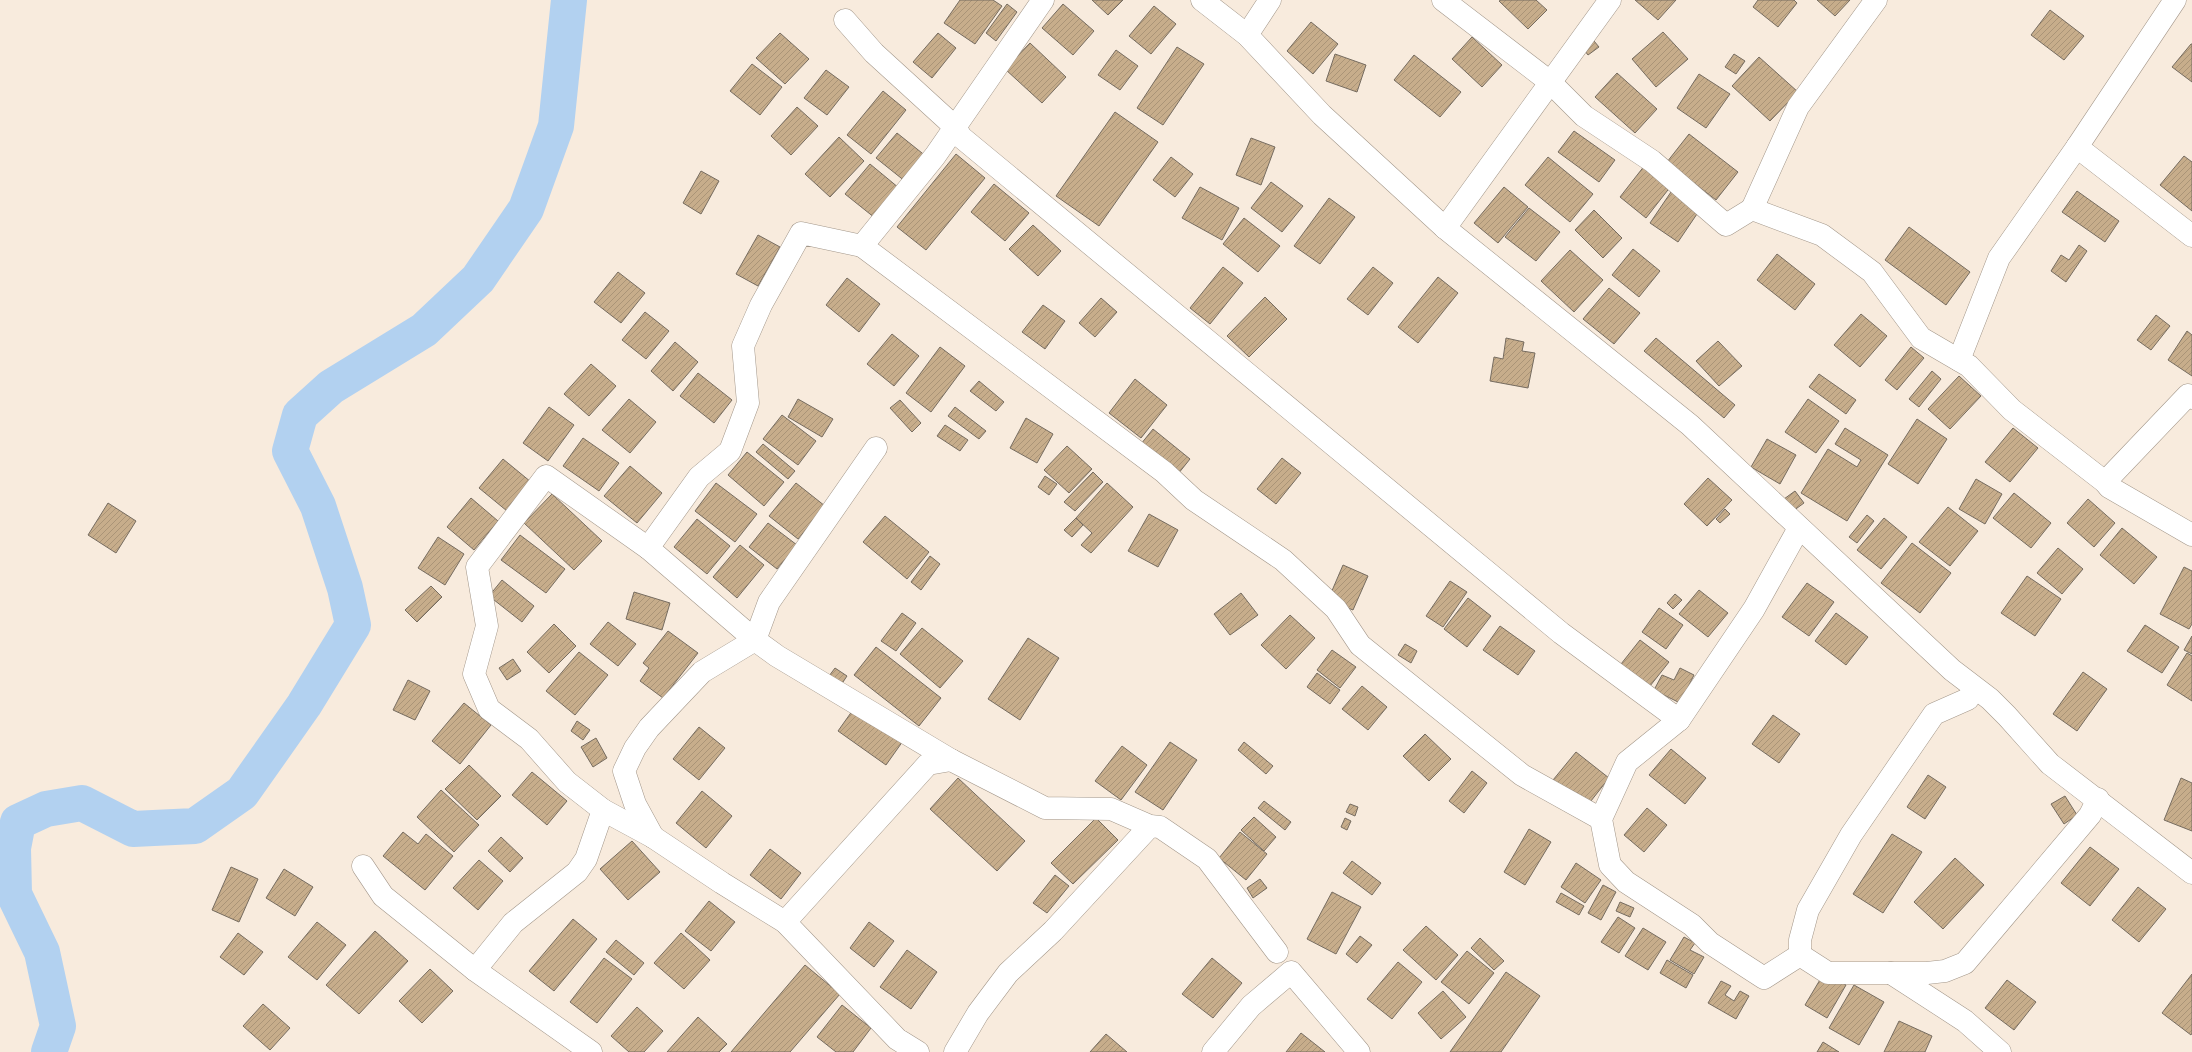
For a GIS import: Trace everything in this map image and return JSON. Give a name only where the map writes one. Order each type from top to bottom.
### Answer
[{"type":"street","points":[[862,246],[935,156],[1043,0]]},
{"type":"street","points":[[1202,0],[1246,35],[1322,115],[1445,228],[1690,425],[1952,670],[2007,716],[2050,764],[2098,799],[2192,873]]},
{"type":"street","points":[[1246,35],[1270,0]]},
{"type":"street","points":[[1444,0],[1550,82],[1584,116],[1652,161],[1726,225],[1752,209],[1798,107],[1876,0]]},
{"type":"street","points":[[1445,228],[1610,0]]},
{"type":"street","points":[[1959,360],[1999,258],[2077,148],[2175,0]]},
{"type":"street","points":[[845,20],[874,53],[955,127],[961,137],[1560,633],[1679,720]]},
{"type":"street","points":[[2077,148],[2192,236]]},
{"type":"street","points":[[1752,209],[1822,235],[1872,272],[1921,338],[1969,366],[2012,410],[2105,482],[2109,487],[2192,535]]},
{"type":"street","points":[[648,548],[698,477],[730,451],[748,403],[743,346],[761,305],[801,233],[862,246],[1164,472],[1194,500],[1283,560],[1336,609],[1360,645],[1522,775],[1601,819]]},
{"type":"street","points":[[2105,482],[2188,395],[2192,398]]},
{"type":"street","points":[[653,837],[635,804],[624,771],[634,748],[649,728],[702,672],[755,640],[770,602],[876,448]]},
{"type":"street","points":[[918,1052],[897,1039],[785,922],[653,837],[603,810],[567,782],[529,739],[489,709],[474,674],[487,626],[477,567],[546,476],[648,548],[755,640],[777,656],[951,760],[1045,808],[1111,809],[1150,826],[1160,827],[1207,859],[1277,952]]},
{"type":"street","points":[[1799,528],[1754,609],[1679,720],[1627,762],[1601,819],[1610,865],[1626,882],[1692,925],[1710,943],[1764,978],[1800,955]]},
{"type":"street","points":[[1800,955],[1800,940],[1808,910],[1851,835],[1934,714],[1968,699],[1974,688]]},
{"type":"street","points":[[785,922],[928,764],[951,760]]},
{"type":"street","points":[[1800,955],[1828,973],[1945,972],[1965,963],[2090,815],[2098,799]]},
{"type":"street","points":[[476,970],[513,923],[577,872],[586,859],[603,810]]},
{"type":"street","points":[[955,1052],[978,1013],[1008,973],[1053,930],[1150,826]]},
{"type":"street","points":[[363,866],[383,896],[476,970],[591,1052]]},
{"type":"street","points":[[1213,1052],[1251,1006],[1291,972],[1359,1052]]},
{"type":"street","points":[[1891,973],[1965,1021],[2000,1052]]},
{"type":"building","points":[[960,0],[993,0],[1002,6],[975,44],[944,23]]},
{"type":"building","points":[[1092,0],[1123,0],[1108,15]]},
{"type":"building","points":[[1536,0],[1547,10],[1528,29],[1499,1]]},
{"type":"building","points":[[1635,0],[1676,0],[1658,20]]},
{"type":"building","points":[[1758,0],[1794,0],[1797,3],[1778,27],[1753,7]]},
{"type":"building","points":[[1817,0],[1850,0],[1835,16]]},
{"type":"building","points":[[1007,4],[1017,12],[996,41],[986,33]]},
{"type":"building","points":[[1063,4],[1094,31],[1073,55],[1042,28]]},
{"type":"building","points":[[1154,6],[1176,24],[1151,54],[1129,36]]},
{"type":"building","points":[[2050,10],[2084,36],[2064,60],[2031,35]]},
{"type":"building","points":[[1311,22],[1338,44],[1313,74],[1287,51]]},
{"type":"building","points":[[1663,32],[1688,59],[1656,87],[1632,59]]},
{"type":"building","points":[[780,33],[809,59],[785,84],[756,58]]},
{"type":"building","points":[[938,33],[956,48],[932,78],[913,62]]},
{"type":"building","points":[[1589,35],[1599,47],[1588,55],[1579,43]]},
{"type":"building","points":[[1472,37],[1502,65],[1482,87],[1452,59]]},
{"type":"building","points":[[1030,43],[1066,77],[1042,103],[1005,69]]},
{"type":"building","points":[[2192,44],[2192,82],[2172,67]]},
{"type":"building","points":[[1177,47],[1204,64],[1163,125],[1137,108]]},
{"type":"building","points":[[1116,50],[1138,66],[1120,90],[1098,75]]},
{"type":"building","points":[[1335,54],[1366,65],[1357,92],[1326,81]]},
{"type":"building","points":[[1734,54],[1745,61],[1736,74],[1725,67]]},
{"type":"building","points":[[1414,55],[1461,92],[1440,117],[1394,80]]},
{"type":"building","points":[[1759,57],[1798,92],[1770,121],[1732,86]]},
{"type":"building","points":[[752,64],[782,87],[760,115],[730,91]]},
{"type":"building","points":[[826,70],[849,87],[827,115],[804,98]]},
{"type":"building","points":[[1617,73],[1657,109],[1635,133],[1595,97]]},
{"type":"building","points":[[1699,74],[1730,94],[1706,128],[1677,108]]},
{"type":"building","points":[[883,91],[906,110],[871,154],[847,135]]},
{"type":"building","points":[[797,107],[818,126],[791,155],[771,136]]},
{"type":"building","points":[[1115,112],[1158,142],[1099,226],[1056,196]]},
{"type":"building","points":[[1574,131],[1615,160],[1599,182],[1558,152]]},
{"type":"building","points":[[897,133],[927,157],[906,182],[876,158]]},
{"type":"building","points":[[1689,134],[1738,172],[1716,200],[1667,162]]},
{"type":"building","points":[[839,137],[864,161],[830,197],[805,174]]},
{"type":"building","points":[[1251,138],[1275,147],[1261,185],[1236,175]]},
{"type":"building","points":[[956,154],[985,178],[926,250],[897,227]]},
{"type":"building","points":[[2184,156],[2192,162],[2192,211],[2160,185]]},
{"type":"building","points":[[1171,157],[1193,174],[1175,197],[1153,180]]},
{"type":"building","points":[[1548,157],[1593,194],[1570,222],[1525,185]]},
{"type":"building","points":[[870,164],[899,188],[875,218],[845,194]]},
{"type":"building","points":[[1645,165],[1671,186],[1646,218],[1620,197]]},
{"type":"building","points":[[701,171],[719,181],[701,214],[683,203]]},
{"type":"building","points":[[1271,182],[1303,206],[1282,232],[1251,208]]},
{"type":"building","points":[[994,184],[1029,213],[1005,241],[971,212]]},
{"type":"building","points":[[1200,187],[1239,208],[1222,240],[1182,218]]},
{"type":"building","points":[[1504,187],[1528,207],[1498,243],[1474,223]]},
{"type":"building","points":[[2077,191],[2119,221],[2105,242],[2062,212]]},
{"type":"building","points":[[1671,192],[1699,211],[1678,242],[1650,223]]},
{"type":"building","points":[[1329,198],[1355,217],[1320,264],[1294,246]]},
{"type":"building","points":[[1529,208],[1560,232],[1536,261],[1505,237]]},
{"type":"building","points":[[1594,210],[1622,238],[1603,258],[1575,230]]},
{"type":"building","points":[[1244,218],[1280,246],[1258,272],[1223,244]]},
{"type":"building","points":[[1033,225],[1061,251],[1038,276],[1009,249]]},
{"type":"building","points":[[1909,227],[1970,272],[1946,305],[1885,260]]},
{"type":"building","points":[[758,235],[780,247],[758,286],[736,274]]},
{"type":"building","points":[[2079,245],[2087,251],[2066,282],[2051,271],[2061,255],[2069,260]]},
{"type":"building","points":[[1633,249],[1660,271],[1639,297],[1612,275]]},
{"type":"building","points":[[1570,250],[1603,280],[1574,312],[1541,281]]},
{"type":"building","points":[[1777,254],[1815,284],[1795,310],[1757,280]]},
{"type":"building","points":[[1223,267],[1243,283],[1210,324],[1190,308]]},
{"type":"building","points":[[1373,267],[1393,283],[1368,315],[1347,299]]},
{"type":"building","points":[[618,272],[645,293],[621,323],[594,302]]},
{"type":"building","points":[[1438,277],[1458,293],[1418,343],[1398,327]]},
{"type":"building","points":[[847,278],[880,304],[859,332],[826,305]]},
{"type":"building","points":[[1609,288],[1640,313],[1614,344],[1583,319]]},
{"type":"building","points":[[1265,297],[1287,319],[1249,357],[1227,336]]},
{"type":"building","points":[[1101,298],[1117,312],[1095,337],[1079,323]]},
{"type":"building","points":[[1043,305],[1065,321],[1045,349],[1022,332]]},
{"type":"building","points":[[645,312],[669,331],[646,359],[622,340]]},
{"type":"building","points":[[1861,314],[1887,336],[1860,367],[1834,345]]},
{"type":"building","points":[[2156,315],[2170,326],[2151,350],[2137,340]]},
{"type":"building","points":[[2187,331],[2192,335],[2192,376],[2168,360]]},
{"type":"building","points":[[892,334],[919,356],[894,386],[867,364]]},
{"type":"building","points":[[1506,338],[1524,342],[1522,351],[1535,353],[1528,388],[1490,381],[1494,357],[1503,359]]},
{"type":"building","points":[[1656,338],[1735,405],[1724,418],[1644,351]]},
{"type":"building","points":[[1718,341],[1742,366],[1719,386],[1696,361]]},
{"type":"building","points":[[675,342],[698,362],[673,391],[651,371]]},
{"type":"building","points":[[940,347],[965,366],[931,412],[906,393]]},
{"type":"building","points":[[1911,347],[1924,358],[1897,390],[1885,380]]},
{"type":"building","points":[[591,364],[616,386],[589,416],[564,394]]},
{"type":"building","points":[[1932,371],[1941,379],[1919,407],[1909,399]]},
{"type":"building","points":[[698,373],[732,400],[714,423],[680,396]]},
{"type":"building","points":[[1819,374],[1856,400],[1846,414],[1809,387]]},
{"type":"building","points":[[1959,376],[1981,396],[1950,429],[1928,409]]},
{"type":"building","points":[[1135,379],[1167,405],[1141,438],[1109,413]]},
{"type":"building","points":[[979,381],[1004,402],[996,411],[970,391]]},
{"type":"building","points":[[629,399],[656,422],[630,453],[602,430]]},
{"type":"building","points":[[798,399],[833,419],[822,437],[788,417]]},
{"type":"building","points":[[1808,399],[1839,421],[1816,453],[1785,432]]},
{"type":"building","points":[[900,400],[921,423],[912,432],[890,408]]},
{"type":"building","points":[[549,407],[574,425],[548,461],[523,443]]},
{"type":"building","points":[[955,407],[986,431],[979,439],[948,416]]},
{"type":"building","points":[[782,415],[816,441],[798,465],[763,439]]},
{"type":"building","points":[[1026,418],[1053,434],[1037,463],[1010,448]]},
{"type":"building","points":[[1917,419],[1947,439],[1918,484],[1888,464]]},
{"type":"building","points":[[945,425],[968,440],[960,451],[937,436]]},
{"type":"building","points":[[1845,428],[1888,455],[1847,521],[1801,493],[1828,449],[1857,467],[1861,460],[1835,444]]},
{"type":"building","points":[[2013,428],[2038,448],[2010,482],[1985,462]]},
{"type":"building","points":[[1153,429],[1190,459],[1178,474],[1141,444]]},
{"type":"building","points":[[583,438],[619,463],[599,491],[563,466]]},
{"type":"building","points":[[1767,439],[1796,455],[1780,484],[1751,467]]},
{"type":"building","points":[[763,444],[795,471],[788,479],[756,452]]},
{"type":"building","points":[[1067,446],[1092,469],[1069,493],[1044,470]]},
{"type":"building","points":[[747,452],[784,482],[764,506],[728,475]]},
{"type":"building","points":[[1282,458],[1301,473],[1276,504],[1257,489]]},
{"type":"building","points":[[503,459],[531,482],[507,511],[479,488]]},
{"type":"building","points":[[630,466],[662,493],[637,523],[604,496]]},
{"type":"building","points":[[1093,472],[1103,482],[1075,511],[1064,502]]},
{"type":"building","points":[[1045,476],[1057,484],[1049,495],[1038,487]]},
{"type":"building","points":[[1708,478],[1732,500],[1707,526],[1684,504]]},
{"type":"building","points":[[1976,479],[2002,494],[1985,524],[1959,509]]},
{"type":"building","points":[[716,483],[757,514],[735,542],[695,511]]},
{"type":"building","points":[[796,483],[825,506],[798,539],[769,516]]},
{"type":"building","points":[[1107,483],[1133,507],[1091,553],[1081,545],[1092,533],[1076,518]]},
{"type":"building","points":[[1795,491],[1804,503],[1793,511],[1784,499]]},
{"type":"building","points":[[2014,493],[2051,523],[2031,548],[1993,518]]},
{"type":"building","points":[[552,494],[602,541],[574,570],[524,523]]},
{"type":"building","points":[[471,498],[498,521],[474,550],[447,527]]},
{"type":"building","points":[[2088,499],[2115,523],[2094,547],[2067,523]]},
{"type":"building","points":[[108,503],[136,521],[116,553],[88,535]]},
{"type":"building","points":[[1948,507],[1978,531],[1950,566],[1919,542]]},
{"type":"building","points":[[1725,509],[1730,514],[1720,523],[1716,519]]},
{"type":"building","points":[[1149,514],[1178,530],[1158,567],[1128,551]]},
{"type":"building","points":[[1867,515],[1874,521],[1857,543],[1849,537]]},
{"type":"building","points":[[885,516],[929,552],[907,579],[863,542]]},
{"type":"building","points":[[1076,518],[1083,525],[1072,537],[1064,530]]},
{"type":"building","points":[[1884,518],[1907,537],[1881,569],[1857,550]]},
{"type":"building","points":[[697,519],[730,546],[707,574],[674,547]]},
{"type":"building","points":[[768,523],[797,545],[777,569],[749,547]]},
{"type":"building","points":[[2122,528],[2157,557],[2134,584],[2100,555]]},
{"type":"building","points":[[520,535],[565,569],[546,593],[501,560]]},
{"type":"building","points":[[438,537],[464,554],[445,585],[418,568]]},
{"type":"building","points":[[1912,543],[1951,573],[1920,613],[1881,583]]},
{"type":"building","points":[[740,545],[764,565],[737,598],[713,577]]},
{"type":"building","points":[[2058,548],[2083,569],[2062,594],[2037,573]]},
{"type":"building","points":[[930,556],[940,564],[921,590],[911,582]]},
{"type":"building","points":[[1343,565],[1368,576],[1353,610],[1328,600]]},
{"type":"building","points":[[2184,567],[2192,571],[2192,624],[2189,629],[2160,614]]},
{"type":"building","points":[[2027,576],[2061,599],[2035,636],[2001,613]]},
{"type":"building","points":[[502,580],[534,606],[522,622],[489,596]]},
{"type":"building","points":[[1450,581],[1467,592],[1443,627],[1426,616]]},
{"type":"building","points":[[1807,583],[1834,602],[1809,636],[1782,617]]},
{"type":"building","points":[[431,586],[442,597],[417,622],[405,610]]},
{"type":"building","points":[[1699,590],[1728,613],[1708,637],[1679,614]]},
{"type":"building","points":[[634,592],[670,603],[662,630],[626,619]]},
{"type":"building","points":[[1241,593],[1258,615],[1230,635],[1214,614]]},
{"type":"building","points":[[1675,594],[1682,600],[1673,609],[1667,603]]},
{"type":"building","points":[[1468,598],[1491,616],[1467,647],[1444,629]]},
{"type":"building","points":[[1659,608],[1683,625],[1666,649],[1642,632]]},
{"type":"building","points":[[902,613],[916,623],[896,651],[881,641]]},
{"type":"building","points":[[1836,613],[1868,637],[1846,665],[1815,641]]},
{"type":"building","points":[[1290,615],[1315,638],[1286,669],[1261,645]]},
{"type":"building","points":[[608,622],[636,644],[618,666],[590,644]]},
{"type":"building","points":[[554,624],[576,646],[549,673],[527,652]]},
{"type":"building","points":[[2145,625],[2179,647],[2162,673],[2127,651]]},
{"type":"building","points":[[1500,626],[1535,651],[1518,675],[1483,650]]},
{"type":"building","points":[[922,628],[963,661],[940,688],[900,654]]},
{"type":"building","points":[[668,631],[698,653],[663,698],[640,681],[649,668],[643,663]]},
{"type":"building","points":[[2192,636],[2192,654],[2184,650]]},
{"type":"building","points":[[1028,638],[1059,658],[1020,720],[988,699]]},
{"type":"building","points":[[1640,640],[1669,662],[1650,686],[1621,664]]},
{"type":"building","points":[[1405,644],[1417,651],[1411,663],[1398,655]]},
{"type":"building","points":[[876,647],[941,698],[919,726],[854,675]]},
{"type":"building","points":[[1332,650],[1356,667],[1340,688],[1317,670]]},
{"type":"building","points":[[579,652],[608,675],[575,715],[546,691]]},
{"type":"building","points":[[2187,653],[2192,656],[2192,701],[2167,685]]},
{"type":"building","points":[[513,659],[521,671],[507,680],[499,668]]},
{"type":"building","points":[[835,668],[847,676],[841,685],[829,676]]},
{"type":"building","points":[[1680,668],[1694,675],[1680,703],[1654,690],[1662,675],[1674,680]]},
{"type":"building","points":[[2083,672],[2107,689],[2077,731],[2053,714]]},
{"type":"building","points":[[1317,673],[1340,690],[1330,704],[1307,687]]},
{"type":"building","points":[[408,680],[430,691],[415,720],[393,710]]},
{"type":"building","points":[[1362,686],[1387,707],[1368,730],[1342,709]]},
{"type":"building","points":[[464,703],[491,725],[460,764],[432,741]]},
{"type":"building","points":[[855,707],[903,741],[886,765],[838,731]]},
{"type":"building","points":[[1773,715],[1800,734],[1779,763],[1752,744]]},
{"type":"building","points":[[577,721],[590,730],[583,740],[571,731]]},
{"type":"building","points":[[699,727],[725,748],[699,780],[673,759]]},
{"type":"building","points":[[1425,734],[1451,759],[1429,781],[1403,756]]},
{"type":"building","points":[[596,738],[607,758],[593,767],[581,747]]},
{"type":"building","points":[[1170,742],[1197,760],[1163,810],[1135,792]]},
{"type":"building","points":[[1244,742],[1273,766],[1266,774],[1238,750]]},
{"type":"building","points":[[1122,746],[1147,765],[1121,800],[1095,781]]},
{"type":"building","points":[[1671,749],[1706,778],[1685,804],[1649,775]]},
{"type":"building","points":[[1576,752],[1609,778],[1587,806],[1553,780]]},
{"type":"building","points":[[469,765],[501,796],[477,820],[445,789]]},
{"type":"building","points":[[1472,771],[1487,783],[1464,813],[1449,801]]},
{"type":"building","points":[[532,772],[567,801],[547,825],[512,795]]},
{"type":"building","points":[[1928,775],[1946,787],[1925,819],[1907,807]]},
{"type":"building","points":[[958,778],[1025,841],[997,871],[930,809]]},
{"type":"building","points":[[2181,778],[2192,783],[2192,831],[2164,820]]},
{"type":"building","points":[[441,790],[479,825],[454,852],[417,817]]},
{"type":"building","points":[[702,791],[732,816],[706,848],[676,823]]},
{"type":"building","points":[[2065,796],[2077,815],[2064,824],[2051,804]]},
{"type":"building","points":[[1264,801],[1291,822],[1285,830],[1258,808]]},
{"type":"building","points":[[1350,804],[1358,807],[1355,816],[1346,812]]},
{"type":"building","points":[[1647,808],[1667,825],[1644,852],[1624,835]]},
{"type":"building","points":[[1254,817],[1276,837],[1264,851],[1241,830]]},
{"type":"building","points":[[1096,818],[1118,840],[1073,884],[1051,863]]},
{"type":"building","points":[[1345,818],[1351,821],[1347,830],[1341,827]]},
{"type":"building","points":[[1529,829],[1551,842],[1525,885],[1504,872]]},
{"type":"building","points":[[403,832],[418,844],[426,834],[453,856],[425,890],[383,856]]},
{"type":"building","points":[[1240,832],[1267,854],[1246,880],[1219,858]]},
{"type":"building","points":[[1892,834],[1922,852],[1883,913],[1853,894]]},
{"type":"building","points":[[501,837],[523,858],[510,872],[488,851]]},
{"type":"building","points":[[632,841],[660,872],[628,900],[600,869]]},
{"type":"building","points":[[2090,847],[2119,869],[2090,906],[2061,883]]},
{"type":"building","points":[[770,849],[801,873],[781,899],[750,875]]},
{"type":"building","points":[[1955,858],[1984,885],[1943,929],[1914,902]]},
{"type":"building","points":[[479,860],[503,881],[478,910],[453,888]]},
{"type":"building","points":[[1352,861],[1381,883],[1372,895],[1343,873]]},
{"type":"building","points":[[1576,863],[1601,880],[1585,903],[1561,887]]},
{"type":"building","points":[[231,867],[258,879],[239,922],[212,910]]},
{"type":"building","points":[[284,869],[313,887],[295,916],[266,898]]},
{"type":"building","points":[[1055,875],[1069,886],[1047,913],[1033,903]]},
{"type":"building","points":[[1260,879],[1267,888],[1253,898],[1247,888]]},
{"type":"building","points":[[1603,885],[1616,892],[1601,920],[1588,913]]},
{"type":"building","points":[[2138,887],[2166,909],[2139,942],[2112,920]]},
{"type":"building","points":[[1332,892],[1361,907],[1336,954],[1307,939]]},
{"type":"building","points":[[1561,893],[1584,906],[1579,915],[1556,902]]},
{"type":"building","points":[[709,901],[735,922],[711,951],[685,931]]},
{"type":"building","points":[[1620,902],[1634,908],[1630,917],[1616,911]]},
{"type":"building","points":[[1618,917],[1635,928],[1619,953],[1601,942]]},
{"type":"building","points":[[573,919],[597,939],[554,991],[529,971]]},
{"type":"building","points":[[317,922],[346,945],[317,980],[288,957]]},
{"type":"building","points":[[869,922],[894,941],[874,967],[850,948]]},
{"type":"building","points":[[1426,926],[1458,955],[1436,980],[1403,950]]},
{"type":"building","points":[[1643,928],[1666,942],[1648,970],[1625,956]]},
{"type":"building","points":[[375,931],[408,961],[359,1014],[326,985]]},
{"type":"building","points":[[238,933],[263,952],[244,975],[220,957]]},
{"type":"building","points":[[681,933],[710,960],[684,989],[654,963]]},
{"type":"building","points":[[1360,936],[1372,945],[1357,963],[1346,954]]},
{"type":"building","points":[[1684,937],[1695,943],[1690,950],[1704,957],[1694,974],[1670,960]]},
{"type":"building","points":[[1480,938],[1504,961],[1494,970],[1471,948]]},
{"type":"building","points":[[616,940],[644,963],[634,975],[606,952]]},
{"type":"building","points":[[907,950],[937,972],[911,1009],[880,987]]},
{"type":"building","points":[[1467,951],[1494,973],[1469,1004],[1441,982]]},
{"type":"building","points":[[604,958],[632,979],[597,1023],[570,1002]]},
{"type":"building","points":[[1212,958],[1242,983],[1213,1018],[1182,994]]},
{"type":"building","points":[[1667,960],[1693,975],[1686,988],[1660,973]]},
{"type":"building","points":[[1398,962],[1422,982],[1392,1019],[1367,999]]},
{"type":"building","points":[[805,965],[840,994],[790,1052],[731,1052]]},
{"type":"building","points":[[430,969],[453,991],[422,1023],[399,1001]]},
{"type":"building","points":[[1506,972],[1540,996],[1501,1052],[1450,1052]]},
{"type":"building","points":[[1824,973],[1846,985],[1827,1018],[1805,1005]]},
{"type":"building","points":[[2192,974],[2192,1033],[2191,1035],[2162,1013]]},
{"type":"building","points":[[2007,980],[2036,1002],[2014,1030],[1985,1008]]},
{"type":"building","points":[[1721,981],[1731,986],[1725,995],[1734,1001],[1740,991],[1749,996],[1736,1019],[1708,1003]]},
{"type":"building","points":[[1854,985],[1884,1002],[1859,1045],[1829,1028]]},
{"type":"building","points":[[1443,991],[1466,1017],[1441,1039],[1418,1013]]},
{"type":"building","points":[[263,1004],[290,1028],[270,1050],[243,1026]]},
{"type":"building","points":[[842,1005],[871,1028],[853,1052],[836,1052],[817,1037]]},
{"type":"building","points":[[637,1007],[663,1031],[644,1052],[629,1052],[611,1036]]},
{"type":"building","points":[[698,1017],[727,1044],[719,1052],[667,1052]]},
{"type":"building","points":[[1899,1021],[1932,1036],[1925,1052],[1884,1052]]},
{"type":"building","points":[[1301,1033],[1325,1052],[1286,1052]]},
{"type":"building","points":[[1106,1034],[1127,1052],[1090,1052]]},
{"type":"building","points":[[1823,1042],[1839,1052],[1817,1052]]},
{"type":"waterway","points":[[49,1052],[58,1026],[42,952],[14,894],[13,848],[18,822],[46,809],[82,803],[133,829],[195,826],[242,793],[304,705],[353,625],[345,588],[318,506],[290,451],[300,415],[331,387],[424,330],[478,279],[526,209],[556,126],[569,0]]}]
